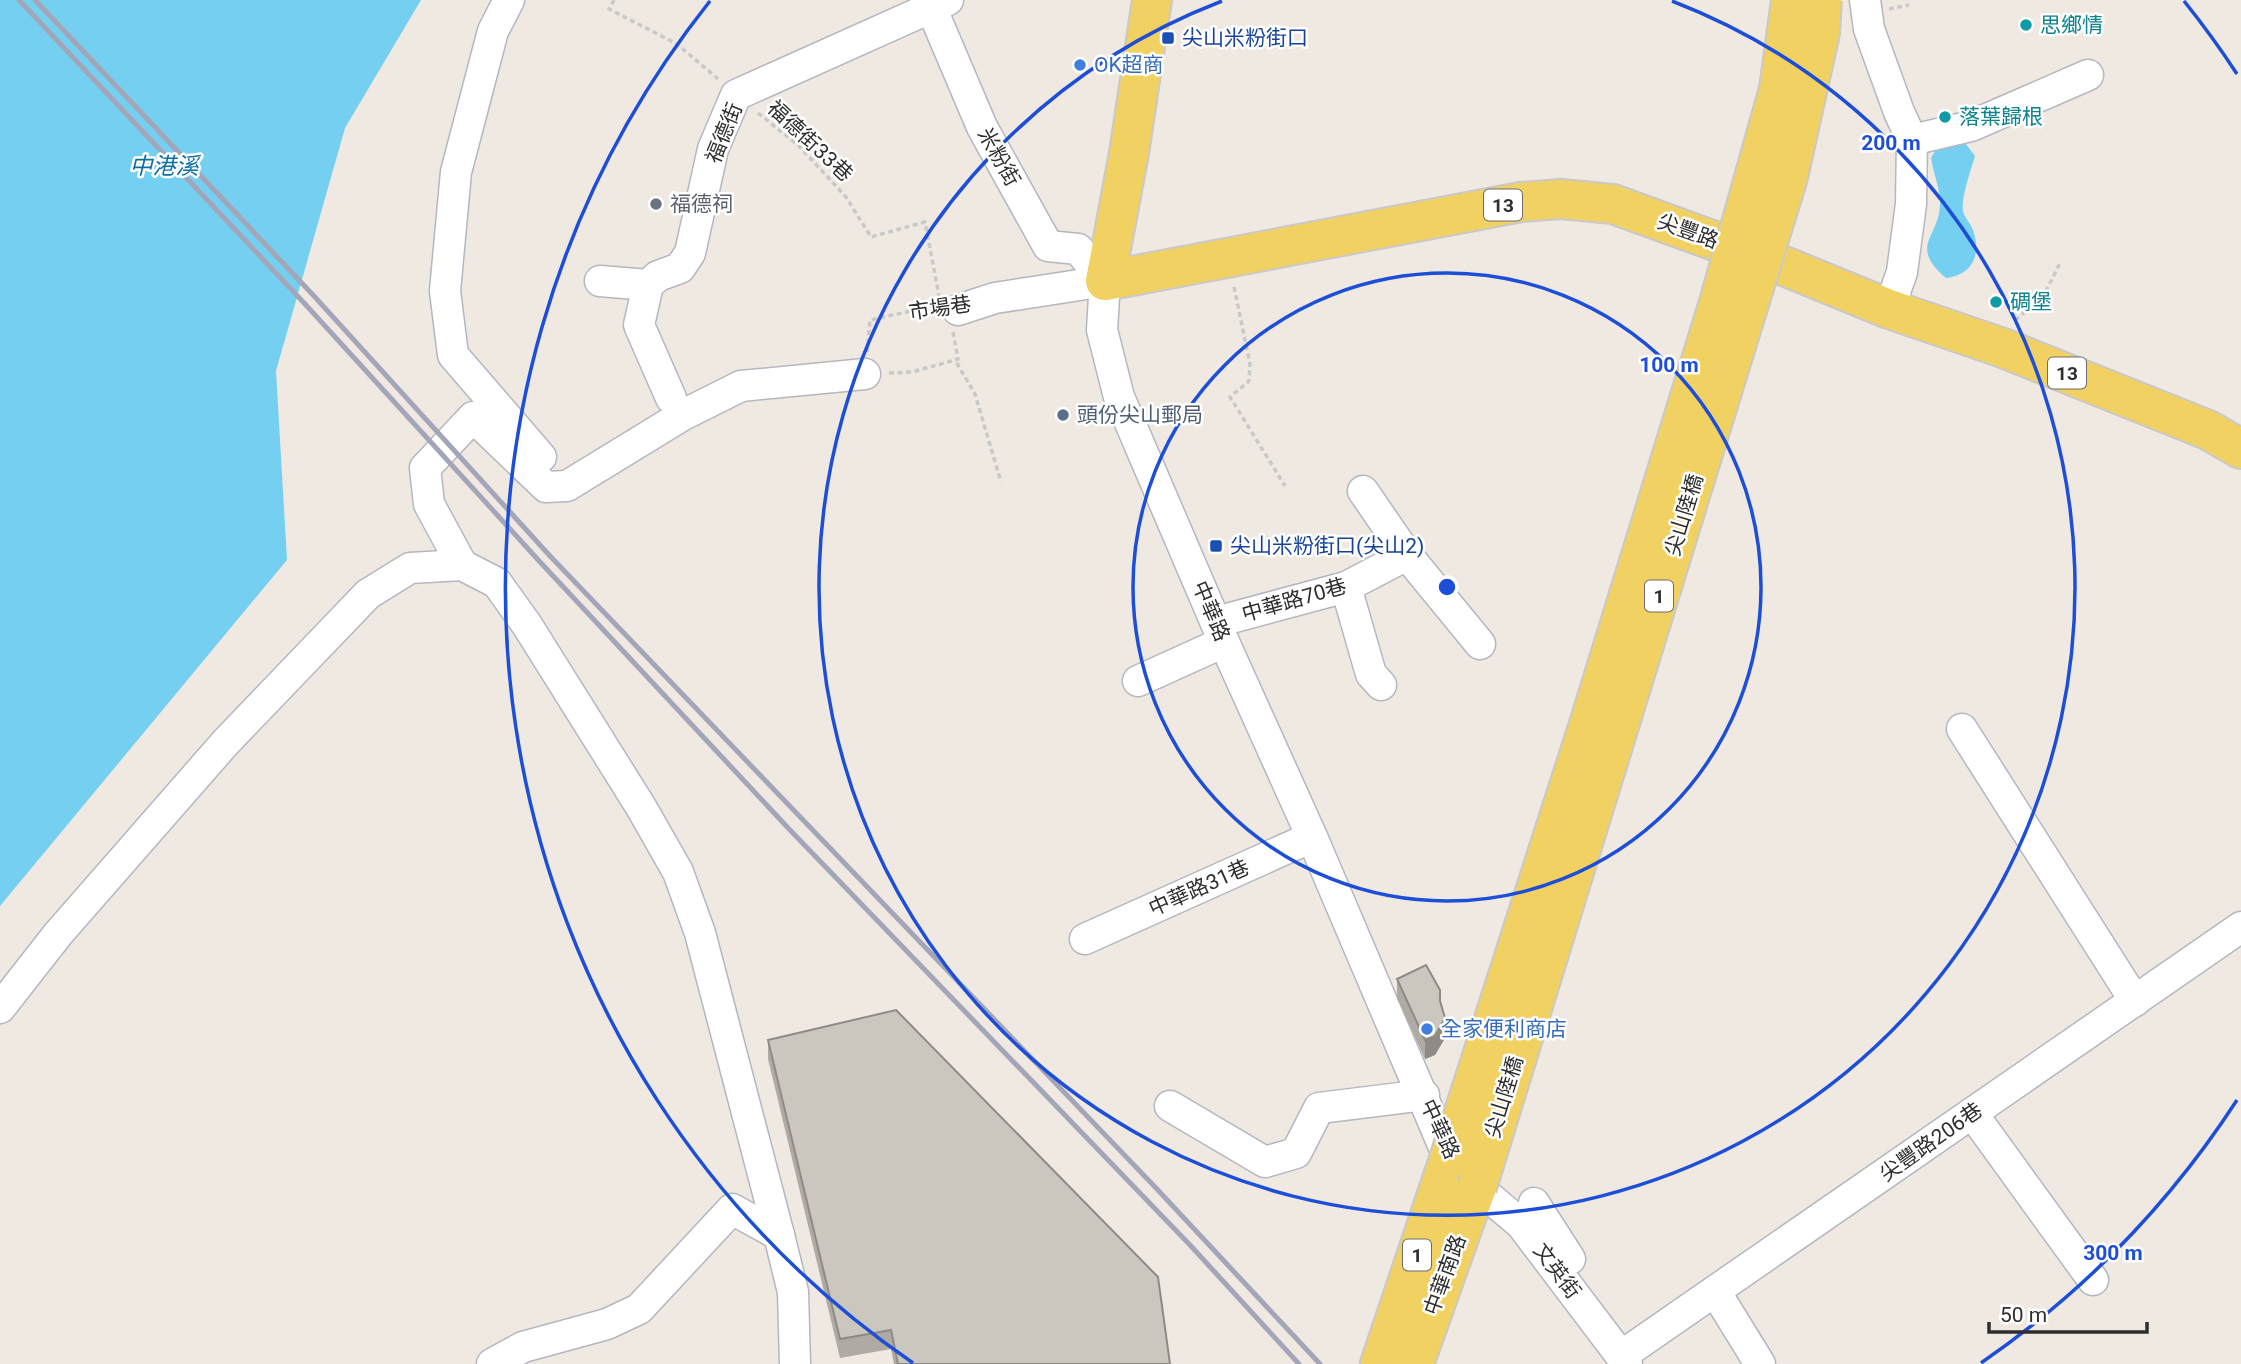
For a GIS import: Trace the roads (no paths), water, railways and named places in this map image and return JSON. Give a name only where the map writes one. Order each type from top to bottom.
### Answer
[{"type":"main road","name":"中華路","points":[[1105,281],[1129,153],[1152,0]]},
{"type":"main road","name":"尖山陸橋","points":[[1449,1159],[1591,718],[1720,299],[1779,89],[1791,0]]},
{"type":"main road","name":"尖山陸橋","points":[[1477,1186],[1788,177],[1819,33],[1822,0]]},
{"type":"main road","name":"尖豐路","points":[[1105,281],[1521,202],[1561,199],[1613,204],[1789,268],[1889,309],[2016,353],[2208,430],[2241,449]]},
{"type":"main road","name":"中華南路","points":[[1393,1359],[1449,1159]]},
{"type":"main road","name":"中華南路","points":[[1393,1359],[1477,1186]]},
{"type":"street","points":[[509,0],[494,31],[456,172],[445,291],[453,355],[567,486]]},
{"type":"street","points":[[1865,0],[1869,29],[1912,140],[1911,204],[1904,258],[1889,309]]},
{"type":"street","name":"米粉街","points":[[936,2],[982,127],[1048,246],[1078,249],[1105,281]]},
{"type":"street","name":"福德街","points":[[648,285],[658,276],[680,268],[690,253],[713,149],[736,96],[936,2]]},
{"type":"street","points":[[1912,140],[1971,126],[2088,75]]},
{"type":"street","points":[[600,281],[648,285],[639,325],[671,398]]},
{"type":"street","name":"市場巷","points":[[949,307],[1105,281]]},
{"type":"street","name":"中華路","points":[[1105,281],[1102,330],[1119,397],[1424,1095],[1449,1159],[1477,1186]]},
{"type":"street","points":[[462,565],[429,504],[425,468],[473,417],[546,487],[567,486],[683,415],[741,386],[865,373]]},
{"type":"street","points":[[1363,491],[1407,555],[1480,644]]},
{"type":"street","name":"中華路70巷","points":[[1138,681],[1220,632],[1346,587],[1407,555]]},
{"type":"street","points":[[0,1008],[58,934],[216,753],[368,594],[410,568],[462,565],[497,583],[527,625],[641,807],[678,872],[700,933],[793,1292],[795,1364]]},
{"type":"street","points":[[1346,587],[1371,674],[1381,685]]},
{"type":"street","points":[[1962,729],[2135,1001]]},
{"type":"street","name":"中華路31巷","points":[[1086,939],[1312,837]]},
{"type":"street","name":"尖豐路206巷","points":[[1624,1360],[1715,1291],[2241,928]]},
{"type":"street","points":[[1170,1106],[1265,1162],[1296,1153],[1319,1108],[1424,1095]]},
{"type":"street","points":[[1972,1113],[2093,1280]]},
{"type":"street","name":"文英街","points":[[1477,1186],[1521,1224],[1624,1360]]},
{"type":"street","points":[[1534,1203],[1621,1338],[1624,1360]]},
{"type":"street","points":[[492,1364],[523,1347],[546,1353],[639,1310],[732,1209],[779,1235]]},
{"type":"street","points":[[1715,1291],[1760,1364]]},
{"type":"water","name":"中港溪","points":[[0,0],[421,0],[345,128],[276,371],[287,560],[0,906]]},
{"type":"water","points":[[1956,141],[1965,143],[1975,156],[1963,205],[1973,230],[1976,248],[1973,262],[1968,268],[1946,278],[1935,267],[1927,249],[1939,214],[1940,202],[1931,158],[1938,146]]},
{"type":"railway","points":[[19,0],[305,304],[790,830],[1190,1245],[1299,1364]]},
{"type":"railway","points":[[35,0],[314,296],[550,556],[1156,1188],[1320,1364]]},
{"type":"place","name":"思鄉情","points":[[2026,25]]},
{"type":"place","name":"尖山米粉街口","points":[[1168,38]]},
{"type":"place","name":"OK超商","points":[[1080,65]]},
{"type":"place","name":"落葉歸根","points":[[1945,117]]},
{"type":"place","name":"福德祠","points":[[656,204]]},
{"type":"place","name":"碉堡","points":[[1996,302]]},
{"type":"place","name":"頭份尖山郵局","points":[[1063,415]]},
{"type":"place","name":"尖山米粉街口(尖山2)","points":[[1216,546]]},
{"type":"place","name":"全家便利商店","points":[[1427,1029]]}]
